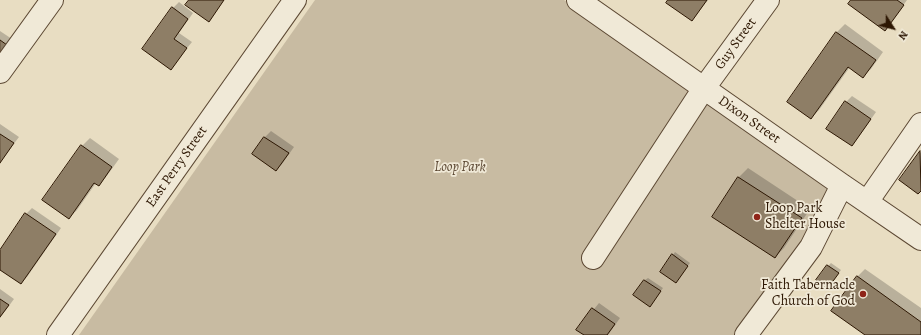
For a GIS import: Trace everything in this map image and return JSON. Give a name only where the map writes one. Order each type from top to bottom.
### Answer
[{"type":"street","points":[[0,72],[52,0]]},
{"type":"street","name":"East Perry Street","points":[[58,335],[295,0]]},
{"type":"street","name":"Dixon Street","points":[[578,0],[921,239]]},
{"type":"street","name":"Guy Street","points":[[593,258],[704,88],[768,0]]},
{"type":"street","points":[[867,202],[921,124]]},
{"type":"street","points":[[746,335],[811,247],[842,185]]},
{"type":"green space","name":"Loop Park","points":[[315,0],[564,0],[842,185],[746,335],[79,335]]},
{"type":"building","points":[[189,0],[224,0],[209,22],[185,5]]},
{"type":"building","points":[[668,0],[707,0],[692,21],[666,3]]},
{"type":"building","points":[[851,0],[897,0],[904,5],[885,31],[848,4]]},
{"type":"building","points":[[172,7],[188,19],[174,39],[187,48],[171,70],[142,49]]},
{"type":"building","points":[[836,32],[876,60],[863,78],[848,67],[811,119],[787,102]]},
{"type":"building","points":[[0,40],[7,45],[0,55]]},
{"type":"building","points":[[845,101],[871,119],[852,146],[826,129]]},
{"type":"building","points":[[0,134],[14,143],[0,163]]},
{"type":"building","points":[[264,137],[289,153],[276,171],[252,154]]},
{"type":"building","points":[[81,145],[112,167],[99,186],[94,183],[69,219],[42,200]]},
{"type":"building","points":[[920,151],[921,191],[918,194],[899,180]]},
{"type":"building","name":"Loop Park Shelter House","points":[[738,177],[802,218],[775,258],[712,217]]},
{"type":"building","points":[[25,213],[56,234],[21,284],[0,270],[0,250]]},
{"type":"building","points":[[672,254],[688,266],[676,283],[660,272]]},
{"type":"building","points":[[827,265],[839,273],[828,288],[816,280]]},
{"type":"building","name":"Faith Tabernacle Church of God","points":[[857,276],[921,322],[921,335],[865,335],[831,311]]},
{"type":"building","points":[[644,280],[661,291],[650,307],[633,295]]},
{"type":"building","points":[[0,299],[9,305],[0,317]]},
{"type":"building","points":[[592,308],[615,324],[607,335],[584,335],[576,330]]},
{"type":"place","name":"Loop Park Shelter House","points":[[757,217]]},
{"type":"place","name":"Faith Tabernacle Church of God","points":[[863,294]]}]
